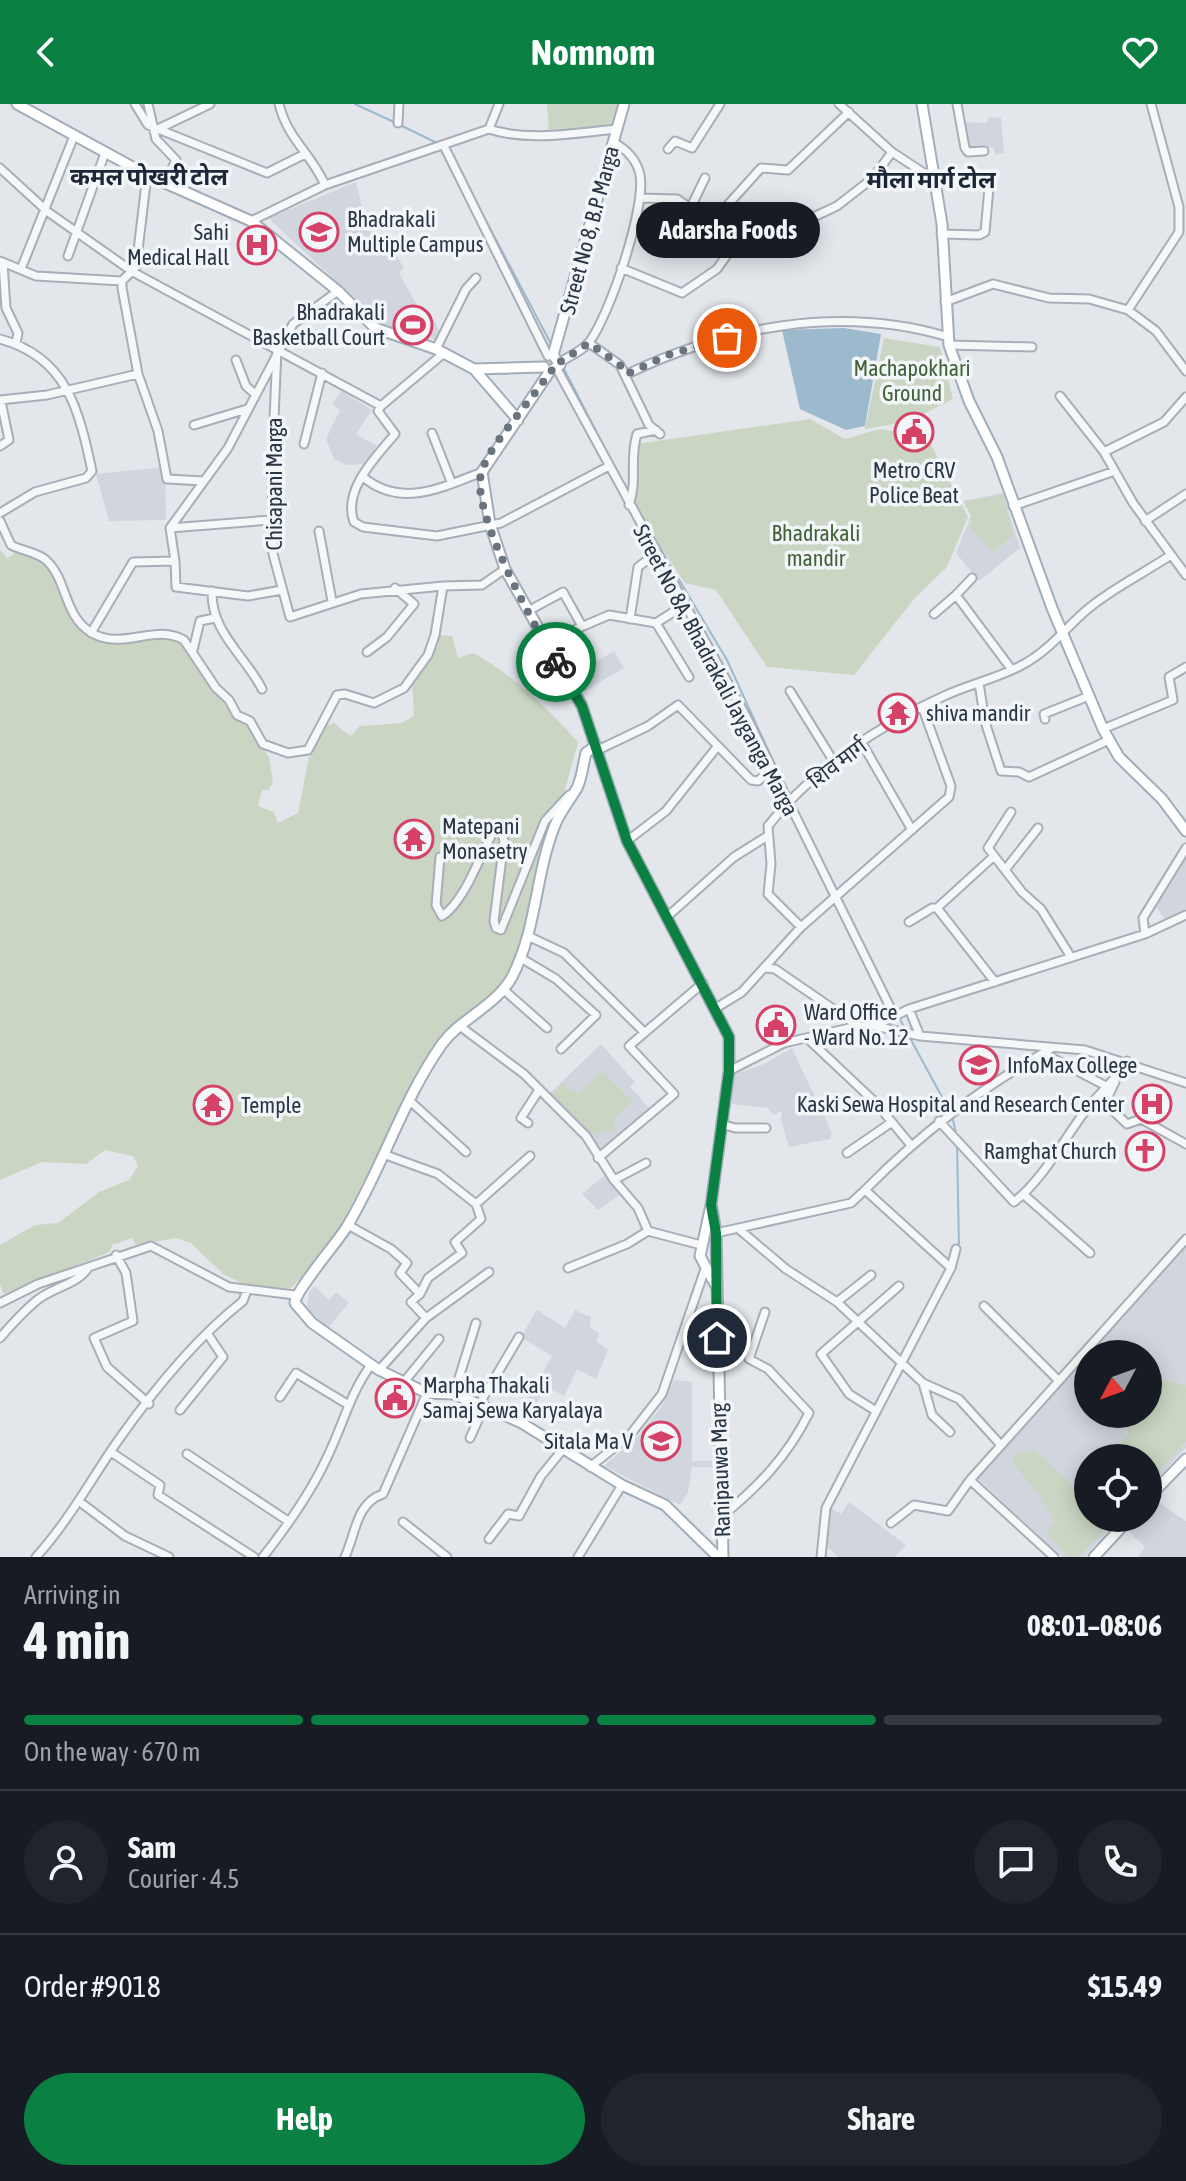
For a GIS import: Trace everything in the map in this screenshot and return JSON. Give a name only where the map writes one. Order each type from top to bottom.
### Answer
[{"type":"main road","points":[[17,104],[147,175],[251,221],[338,291],[375,328],[440,351],[474,369],[518,420]]},
{"type":"main road","name":"Street No 8, B.P Marga","points":[[482,472],[552,363],[624,104]]},
{"type":"main road","points":[[922,104],[941,234],[947,340],[969,401],[997,457],[1013,506],[1103,729],[1130,769],[1162,799],[1186,831]]},
{"type":"main road","points":[[474,369],[552,363]]},
{"type":"main road","points":[[482,472],[490,524],[505,569],[582,706],[627,841],[729,1037],[729,1071],[711,1205],[701,1245],[705,1269],[716,1286]]},
{"type":"main road","points":[[597,748],[586,753],[579,785],[556,824],[540,879],[530,937],[504,990],[445,1040],[410,1101],[348,1225],[295,1295],[295,1303],[306,1318],[375,1368],[427,1393],[454,1394],[482,1404],[564,1448],[622,1485],[665,1505],[720,1557]]},
{"type":"main road","name":"Ranipauwa Marg","points":[[711,1205],[716,1233],[720,1557]]},
{"type":"main road","points":[[1162,1484],[1186,1459]]},
{"type":"main road","points":[[1094,1557],[1117,1532]]},
{"type":"street","points":[[135,104],[146,123],[154,128],[267,173],[305,154]]},
{"type":"street","points":[[148,104],[156,139],[176,160],[165,183]]},
{"type":"street","points":[[154,128],[164,128],[210,104]]},
{"type":"street","points":[[279,104],[287,130],[318,169],[325,185]]},
{"type":"street","points":[[398,123],[399,104]]},
{"type":"street","points":[[489,104],[493,116]]},
{"type":"street","points":[[489,129],[499,104]]},
{"type":"street","points":[[668,149],[675,141],[688,148],[694,146],[720,104]]},
{"type":"street","points":[[839,104],[892,152],[933,179]]},
{"type":"street","points":[[957,104],[965,148],[968,152],[984,151]]},
{"type":"street","points":[[1128,310],[1146,278],[1170,251],[1179,232],[1179,207],[1151,104]]},
{"type":"street","points":[[715,219],[761,168],[788,170],[849,112]]},
{"type":"street","points":[[251,221],[325,185],[489,129],[505,134],[544,135],[616,129]]},
{"type":"street","points":[[21,269],[43,206],[74,136]]},
{"type":"street","points":[[552,363],[589,343],[607,311],[621,268],[640,198],[638,167],[629,154],[613,142]]},
{"type":"street","name":"Street No 8A, Bhadrakali Jayganga Marga","points":[[444,146],[552,363],[655,554],[686,604],[894,1015]]},
{"type":"street","points":[[640,198],[677,199],[703,217],[726,220],[758,243],[837,206],[873,178],[892,152]]},
{"type":"street","points":[[68,256],[105,153]]},
{"type":"street","points":[[0,168],[43,206],[133,272],[381,406]]},
{"type":"street","points":[[16,343],[18,333],[6,308],[2,262],[36,276],[122,281],[136,267],[147,175]]},
{"type":"street","points":[[691,207],[705,178]]},
{"type":"street","points":[[941,234],[985,232],[989,188]]},
{"type":"street","points":[[621,268],[682,293],[717,269],[744,231]]},
{"type":"street","points":[[476,278],[466,289],[440,351],[378,411],[395,434],[362,476],[352,500],[354,522],[363,527],[437,536],[501,523],[609,466]]},
{"type":"street","points":[[122,281],[138,374],[158,431],[167,479],[204,481]]},
{"type":"street","points":[[945,302],[993,284],[1049,298],[1089,299],[1128,310],[1156,331],[1186,371]]},
{"type":"street","points":[[282,590],[248,596],[176,587],[170,528],[228,448],[277,349],[293,324],[338,291]]},
{"type":"street","points":[[627,374],[668,355],[788,324],[866,321],[947,340],[1032,347]]},
{"type":"street","points":[[0,339],[16,343],[40,356],[70,388],[90,462],[90,475],[35,492],[0,513]]},
{"type":"street","points":[[589,343],[620,365],[627,374],[649,425],[658,432],[637,434],[631,453],[636,479],[629,506]]},
{"type":"street","name":"Chisapani Marga","points":[[277,349],[271,520],[273,554],[290,617],[332,601]]},
{"type":"street","points":[[236,360],[246,386],[255,394]]},
{"type":"street","points":[[304,444],[322,373]]},
{"type":"street","points":[[0,446],[9,440],[1,400],[138,374]]},
{"type":"street","points":[[1060,396],[1104,452],[1112,472],[1186,575]]},
{"type":"street","points":[[1104,452],[1164,422],[1186,397]]},
{"type":"street","points":[[194,425],[247,409]]},
{"type":"street","points":[[432,433],[452,484]]},
{"type":"street","points":[[362,476],[376,488],[419,496],[482,472]]},
{"type":"street","points":[[1013,506],[1112,472]]},
{"type":"street","points":[[1145,521],[1186,494]]},
{"type":"street","points":[[170,528],[271,520]]},
{"type":"street","points":[[0,521],[8,542],[48,561],[69,610],[91,633],[119,642],[151,635],[178,636],[193,650],[237,715],[250,721],[263,744],[277,751],[304,753],[334,697],[345,694],[374,703],[404,688],[432,646],[443,586]]},
{"type":"street","points":[[319,531],[332,601],[395,588],[482,585],[505,569]]},
{"type":"street","points":[[630,619],[638,567],[655,554]]},
{"type":"street","name":"शिव मार्ग","points":[[766,837],[768,826],[787,801],[834,762],[899,719],[942,697],[1026,663],[1065,633],[1092,606],[1171,555]]},
{"type":"street","points":[[91,633],[133,562],[175,561]]},
{"type":"street","points":[[934,614],[972,578]]},
{"type":"street","points":[[367,652],[387,637],[414,604],[395,588]]},
{"type":"street","points":[[212,591],[215,618],[262,689]]},
{"type":"street","points":[[528,611],[563,592],[582,626]]},
{"type":"street","points":[[956,595],[1012,670]]},
{"type":"street","points":[[544,643],[609,615],[656,623],[686,604]]},
{"type":"street","points":[[193,650],[200,621],[215,618]]},
{"type":"street","points":[[656,623],[689,677]]},
{"type":"street","points":[[1103,729],[1173,700],[1169,677],[1186,667]]},
{"type":"street","points":[[979,683],[996,763],[1005,772],[1019,772],[1029,777],[1109,740]]},
{"type":"street","points":[[790,691],[834,762]]},
{"type":"street","points":[[1045,719],[1044,714],[1089,696]]},
{"type":"street","points":[[597,748],[648,726],[678,705],[755,782],[771,770]]},
{"type":"street","points":[[716,1008],[742,992],[766,968],[773,954],[801,927],[951,792],[923,709]]},
{"type":"street","points":[[862,743],[912,830]]},
{"type":"street","points":[[627,841],[666,811],[717,747]]},
{"type":"street","points":[[440,857],[436,905],[442,916],[466,890],[491,833],[500,825],[504,841],[494,921],[496,928],[501,930],[545,821],[579,785]]},
{"type":"street","points":[[1011,812],[997,840],[989,845],[993,857],[1041,909],[1071,957]]},
{"type":"street","points":[[1005,870],[1038,828]]},
{"type":"street","points":[[668,916],[734,857],[766,837],[771,864],[768,894],[801,927]]},
{"type":"street","points":[[1145,934],[1143,918],[1186,848]]},
{"type":"street","points":[[909,922],[937,908],[993,857]]},
{"type":"street","points":[[937,908],[995,982]]},
{"type":"street","points":[[875,1026],[909,1009],[1145,934],[1186,915]]},
{"type":"street","points":[[530,937],[564,953],[644,1032]]},
{"type":"street","points":[[521,958],[556,979],[596,1015],[561,1049]]},
{"type":"street","points":[[766,968],[775,969],[858,1026]]},
{"type":"street","points":[[598,1158],[674,1094],[629,1046],[703,983]]},
{"type":"street","points":[[504,990],[547,1028]]},
{"type":"street","points":[[909,1009],[920,1036]]},
{"type":"street","points":[[729,1071],[784,1043],[858,1026],[875,1026],[920,1036],[1085,1050],[1127,1061],[1186,1083]]},
{"type":"street","points":[[461,1027],[539,1090],[586,1136],[598,1158],[638,1208],[648,1231]]},
{"type":"street","points":[[807,1038],[892,1122],[910,1144]]},
{"type":"street","points":[[716,1233],[851,1203],[910,1144],[939,1121],[989,1083],[1052,1048]]},
{"type":"street","points":[[1043,1053],[1106,1086]]},
{"type":"street","points":[[1127,1061],[1105,1103],[1108,1109],[1127,1124],[1141,1119],[1186,1144]]},
{"type":"street","points":[[939,1121],[1014,1202],[1106,1086],[1116,1080]]},
{"type":"street","points":[[528,1123],[521,1118],[539,1090]]},
{"type":"street","points":[[410,1101],[466,1152]]},
{"type":"street","points":[[847,1153],[892,1122]]},
{"type":"street","points":[[721,1124],[735,1128],[766,1128]]},
{"type":"street","points":[[383,1154],[438,1174],[476,1204],[481,1219],[455,1242],[462,1253],[428,1278],[420,1294],[411,1302],[426,1318]]},
{"type":"street","points":[[476,1204],[530,1156]]},
{"type":"street","points":[[614,1180],[646,1163]]},
{"type":"street","points":[[865,1190],[951,1268]]},
{"type":"street","points":[[1023,1194],[1090,1253]]},
{"type":"street","points":[[348,1225],[401,1258],[407,1265],[400,1273],[420,1294]]},
{"type":"street","points":[[740,1230],[786,1269],[837,1302],[923,1383],[959,1399],[1000,1444]]},
{"type":"street","points":[[568,1268],[627,1244],[648,1231],[701,1245]]},
{"type":"street","points":[[891,1523],[914,1505],[948,1511],[1000,1444],[1186,1239]]},
{"type":"street","points":[[0,1303],[116,1255],[151,1246],[229,1287],[295,1295]]},
{"type":"street","points":[[821,1557],[826,1508],[951,1268],[956,1249]]},
{"type":"street","points":[[116,1255],[126,1273],[133,1321],[94,1338],[107,1367],[149,1404]]},
{"type":"street","points":[[0,1338],[37,1300],[59,1285],[83,1276],[89,1266]]},
{"type":"street","points":[[590,1467],[630,1435],[662,1394],[705,1269]]},
{"type":"street","points":[[263,1557],[331,1450],[347,1404],[375,1368],[426,1318],[489,1272]]},
{"type":"street","points":[[837,1302],[871,1275]]},
{"type":"street","points":[[876,1411],[849,1394],[821,1354],[899,1286]]},
{"type":"street","points":[[36,1557],[80,1502],[111,1452],[169,1373],[243,1301],[247,1290]]},
{"type":"street","points":[[984,1306],[1057,1379]]},
{"type":"street","points":[[721,1518],[770,1474],[792,1447],[809,1413],[768,1369],[749,1359],[765,1312]]},
{"type":"street","points":[[454,1394],[476,1323]]},
{"type":"street","points":[[180,1410],[223,1357],[207,1333]]},
{"type":"street","points":[[470,1438],[482,1404],[519,1337]]},
{"type":"street","points":[[404,1382],[439,1339]]},
{"type":"street","points":[[280,1397],[296,1373],[347,1404]]},
{"type":"street","points":[[923,1383],[932,1415],[950,1432]]},
{"type":"street","points":[[345,1557],[361,1512],[369,1499],[383,1494],[427,1393]]},
{"type":"street","points":[[489,1539],[508,1514],[519,1516],[541,1476],[564,1448]]},
{"type":"street","points":[[111,1452],[160,1485],[158,1495],[175,1509],[254,1557]]},
{"type":"street","points":[[187,1454],[288,1521]]},
{"type":"street","points":[[970,1480],[1054,1557]]},
{"type":"street","points":[[578,1557],[622,1485]]},
{"type":"street","points":[[80,1502],[125,1536],[169,1557]]},
{"type":"street","points":[[403,1522],[447,1557]]},
{"type":"shaded area","points":[[988,117],[1001,118],[1004,153],[996,155],[993,147],[970,151],[962,122],[987,123]]},
{"type":"shaded area","points":[[356,182],[368,231],[384,234],[404,268],[399,273],[419,309],[432,317],[439,330],[436,340],[384,326],[268,218]]},
{"type":"shaded area","points":[[341,391],[372,410],[356,434],[377,446],[366,464],[347,465],[334,459],[326,439],[340,410],[332,404]]},
{"type":"shaded area","points":[[165,467],[166,520],[109,521],[96,474]]},
{"type":"shaded area","points":[[1003,493],[1020,548],[979,581],[956,553],[971,516],[963,501]]},
{"type":"shaded area","points":[[614,651],[624,668],[585,691],[575,675]]},
{"type":"shaded area","points":[[1186,857],[1186,909],[1167,922],[1156,907]]},
{"type":"shaded area","points":[[601,1044],[635,1082],[630,1087],[652,1111],[599,1155],[548,1095]]},
{"type":"shaded area","points":[[792,1048],[832,1133],[830,1139],[789,1147],[781,1120],[782,1111],[773,1115],[768,1108],[732,1104],[732,1075],[762,1065]]},
{"type":"shaded area","points":[[606,1174],[621,1194],[598,1210],[582,1194]]},
{"type":"shaded area","points":[[1186,1241],[1186,1448],[1162,1473],[1162,1444],[1074,1444],[1074,1532],[1106,1532],[1084,1557],[1062,1557],[976,1477],[1074,1367],[1074,1428],[1162,1428],[1162,1340],[1098,1340]]},
{"type":"shaded area","points":[[315,1286],[329,1300],[336,1292],[349,1303],[328,1328],[307,1308],[309,1292]]},
{"type":"shaded area","points":[[537,1310],[565,1328],[575,1310],[591,1317],[590,1328],[599,1333],[597,1342],[608,1350],[596,1379],[577,1369],[564,1396],[546,1386],[534,1408],[543,1413],[539,1422],[520,1412],[552,1356],[521,1337]]},
{"type":"shaded area","name":"Sitala Ma V","points":[[674,1380],[692,1382],[692,1461],[712,1461],[712,1467],[692,1467],[688,1493],[680,1505],[604,1466],[638,1436],[661,1407]]},
{"type":"shaded area","points":[[849,1502],[906,1545],[895,1557],[838,1557],[821,1541],[821,1523],[831,1508],[841,1514]]},
{"type":"shaded area","points":[[1162,1505],[1186,1521],[1186,1557],[1138,1557],[1145,1547],[1129,1532],[1162,1532]]},
{"type":"green space","points":[[547,104],[618,104],[610,128],[549,133]]},
{"type":"green space","name":"Bhadrakali Basketball Court","points":[[399,315],[429,321],[426,334],[396,329]]},
{"type":"green space","name":"Machapokhari Ground","points":[[884,338],[940,347],[953,399],[910,421],[865,429]]},
{"type":"green space","name":"Bhadrakali mandir","points":[[810,419],[845,439],[880,429],[927,437],[968,517],[947,567],[914,599],[854,675],[767,667],[716,590],[685,583],[630,501],[636,444]]},
{"type":"green space","points":[[1003,494],[1013,536],[992,552],[970,527],[971,516],[964,501]]},
{"type":"green space","points":[[0,550],[8,558],[19,550],[40,557],[50,568],[72,617],[97,638],[115,644],[155,637],[179,639],[233,716],[247,726],[269,757],[273,782],[269,790],[262,790],[258,806],[274,812],[278,823],[298,813],[310,752],[324,727],[334,723],[350,736],[360,726],[402,723],[414,716],[412,680],[427,661],[439,635],[452,636],[458,658],[473,653],[516,682],[578,742],[539,883],[529,934],[507,980],[442,1037],[432,1050],[328,1249],[291,1288],[248,1286],[223,1274],[191,1243],[176,1238],[136,1245],[132,1238],[112,1245],[110,1252],[4,1294],[0,1285],[0,1245],[35,1225],[58,1223],[99,1192],[129,1180],[138,1166],[133,1156],[105,1150],[86,1164],[42,1162],[0,1180]]},
{"type":"green space","points":[[603,1071],[632,1101],[616,1117],[614,1130],[592,1135],[550,1096],[565,1082],[568,1088],[578,1093]]},
{"type":"green space","points":[[1162,1380],[1186,1385],[1186,1441],[1162,1468],[1162,1444],[1118,1444],[1128,1434],[1128,1428],[1162,1428]]},
{"type":"green space","points":[[1035,1450],[1074,1487],[1074,1532],[1102,1532],[1079,1557],[1069,1557],[1046,1534],[1055,1522],[1040,1495],[1013,1464],[1015,1453]]},
{"type":"water","points":[[844,328],[881,334],[865,426],[846,430],[800,409],[782,330]]},
{"type":"waterway","points":[[355,104],[394,122]]},
{"type":"waterway","points":[[400,125],[437,143]]},
{"type":"waterway","points":[[455,162],[551,344]]},
{"type":"waterway","points":[[563,367],[615,468]]},
{"type":"waterway","points":[[635,506],[727,660],[784,785]]},
{"type":"waterway","points":[[879,978],[896,1011]]},
{"type":"waterway","points":[[899,1017],[905,1029]]},
{"type":"waterway","points":[[910,1038],[949,1110]]},
{"type":"waterway","points":[[952,1116],[957,1137]]},
{"type":"waterway","points":[[957,1143],[959,1248]]},
{"type":"way so far","points":[[556,662],[505,569],[490,524],[480,478],[490,456],[533,400],[550,371],[555,371],[560,362],[589,343],[620,365],[627,374],[668,355],[727,338]]},
{"type":"place","name":"Bhadrakali Multiple Campus","points":[[319,232]]},
{"type":"place","name":"Sahi Medical Hall","points":[[257,245]]},
{"type":"place","name":"Bhadrakali Basketball Court","points":[[413,325]]},
{"type":"place","name":"Adarsha Foods","points":[[727,338]]},
{"type":"place","name":"Metro CRV Police Beat","points":[[914,432]]},
{"type":"place","name":"shiva mandir","points":[[898,713]]},
{"type":"place","name":"Matepani Monasetry","points":[[414,839]]},
{"type":"place","name":"Ward Office - Ward No. 12","points":[[776,1025]]},
{"type":"place","name":"InfoMax College","points":[[979,1065]]},
{"type":"place","name":"Kaski Sewa Hospital and Research Center","points":[[1152,1104]]},
{"type":"place","name":"Temple","points":[[213,1105]]},
{"type":"place","name":"Ramghat Church","points":[[1145,1151]]},
{"type":"place","name":"Marpha Thakali Samaj Sewa Karyalaya","points":[[395,1398]]},
{"type":"place","name":"Sitala Ma V","points":[[661,1441]]},
{"type":"district","name":"कमल पोखरी टोल","points":[[149,177]]},
{"type":"district","name":"मौला मार्ग टोल","points":[[931,180]]},
{"type":"route","points":[[556,662],[582,706],[627,841],[729,1037],[729,1071],[711,1205],[716,1233],[717,1338]]}]
